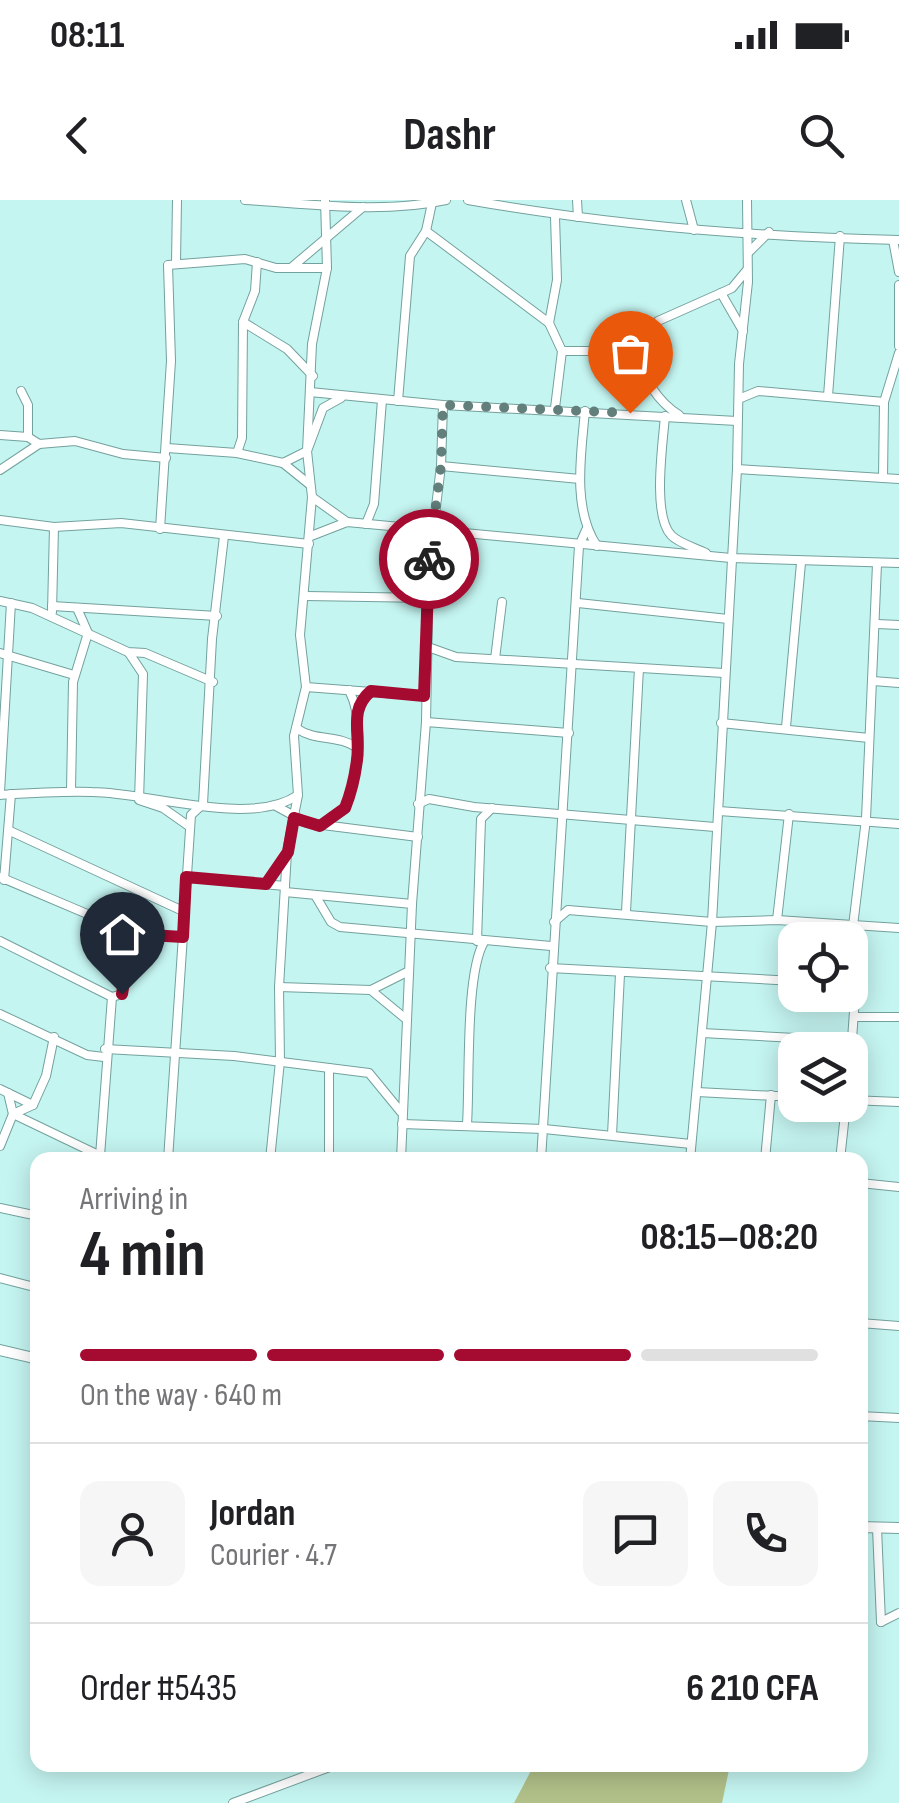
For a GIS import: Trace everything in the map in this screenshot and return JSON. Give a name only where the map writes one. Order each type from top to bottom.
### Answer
[{"type":"main road","points":[[0,1350],[30,1357]]},
{"type":"main road","points":[[868,1527],[899,1528]]},
{"type":"street","points":[[176,200],[176,263]]},
{"type":"street","points":[[244,200],[362,206],[446,200]]},
{"type":"street","points":[[468,200],[555,216],[694,230],[896,240],[899,272]]},
{"type":"street","points":[[577,200],[578,217]]},
{"type":"street","points":[[686,200],[694,230]]},
{"type":"street","points":[[690,1152],[719,811],[720,723],[749,252],[747,200]]},
{"type":"street","points":[[271,1152],[280,1061],[279,987],[285,889],[298,795],[296,728],[306,687],[300,635],[312,497],[306,452],[312,344],[327,268],[325,202]]},
{"type":"street","points":[[398,401],[410,256],[426,231],[432,203]]},
{"type":"street","points":[[292,267],[362,206]]},
{"type":"street","points":[[550,323],[557,280],[555,216]]},
{"type":"street","points":[[426,231],[550,323],[562,351],[555,408]]},
{"type":"street","points":[[749,252],[769,232]]},
{"type":"street","points":[[828,396],[840,236]]},
{"type":"street","points":[[237,452],[242,438],[243,322],[255,291],[257,262]]},
{"type":"street","points":[[160,529],[172,312],[167,300],[168,265],[257,262],[327,268]]},
{"type":"street","points":[[633,352],[658,320],[732,288],[748,268]]},
{"type":"street","points":[[883,478],[884,402],[899,350],[899,285]]},
{"type":"street","points":[[721,293],[743,331]]},
{"type":"street","points":[[243,322],[288,349],[313,376]]},
{"type":"street","points":[[562,351],[633,352]]},
{"type":"street","points":[[633,352],[665,407],[682,418]]},
{"type":"street","points":[[740,379],[758,391]]},
{"type":"street","points":[[21,390],[28,405],[28,437]]},
{"type":"street","points":[[741,398],[758,391],[884,402]]},
{"type":"street","points":[[310,392],[443,405],[555,408],[737,421]]},
{"type":"street","points":[[283,462],[306,452],[324,408],[345,396]]},
{"type":"street","points":[[366,524],[374,504],[382,400]]},
{"type":"street","points":[[401,1152],[412,904],[426,722],[427,612],[443,405]]},
{"type":"street","points":[[585,410],[580,479],[586,530],[597,546]]},
{"type":"street","points":[[665,416],[660,472],[663,520],[671,536],[711,555]]},
{"type":"street","points":[[0,435],[28,437],[39,444]]},
{"type":"street","points":[[0,470],[39,444],[75,441],[123,454],[166,458]]},
{"type":"street","points":[[167,448],[237,452],[283,462],[309,484]]},
{"type":"street","points":[[441,466],[580,479]]},
{"type":"street","points":[[737,469],[899,479]]},
{"type":"street","points":[[312,497],[347,522],[731,558],[899,563]]},
{"type":"street","points":[[374,504],[384,526]]},
{"type":"street","points":[[0,520],[54,528],[120,524],[224,536],[310,540],[347,522]]},
{"type":"street","points":[[52,611],[54,528]]},
{"type":"street","points":[[542,1152],[551,946],[565,813],[579,546],[586,530]]},
{"type":"street","points":[[204,804],[224,536]]},
{"type":"street","points":[[786,727],[801,563]]},
{"type":"street","points":[[853,922],[866,819],[877,564]]},
{"type":"street","points":[[306,596],[412,601],[428,598]]},
{"type":"street","points":[[0,601],[52,611],[77,608],[217,616]]},
{"type":"street","points":[[412,601],[427,612]]},
{"type":"street","points":[[495,658],[502,602]]},
{"type":"street","points":[[578,602],[728,620]]},
{"type":"street","points":[[11,604],[4,654],[0,793],[71,790],[139,800],[276,806],[298,795]]},
{"type":"street","points":[[71,790],[74,675],[88,632],[77,608]]},
{"type":"street","points":[[52,611],[128,652],[213,682]]},
{"type":"street","points":[[877,624],[899,625]]},
{"type":"street","points":[[428,646],[456,657],[724,674]]},
{"type":"street","points":[[4,654],[74,675]]},
{"type":"street","points":[[139,800],[142,657]]},
{"type":"street","points":[[626,912],[639,668]]},
{"type":"street","points":[[874,681],[899,682]]},
{"type":"street","points":[[306,687],[424,696]]},
{"type":"street","points":[[320,826],[345,808],[358,748],[358,706],[350,690]]},
{"type":"street","points":[[358,706],[371,691]]},
{"type":"street","points":[[426,722],[569,733]]},
{"type":"street","points":[[720,723],[869,738]]},
{"type":"street","points":[[296,728],[312,738],[347,741],[358,748]]},
{"type":"street","points":[[347,741],[356,736]]},
{"type":"street","points":[[11,794],[2,878],[132,934],[183,937]]},
{"type":"street","points":[[418,804],[429,799],[474,807],[632,816],[715,827]]},
{"type":"street","points":[[139,800],[162,808],[190,827]]},
{"type":"street","points":[[169,1152],[190,827],[194,809],[204,804]]},
{"type":"street","points":[[276,806],[294,818],[320,826],[418,837]]},
{"type":"street","points":[[468,1124],[481,819],[474,807]]},
{"type":"street","points":[[481,819],[492,808]]},
{"type":"street","points":[[719,811],[899,824]]},
{"type":"street","points":[[777,920],[789,814]]},
{"type":"street","points":[[10,831],[185,912]]},
{"type":"street","points":[[266,884],[288,852]]},
{"type":"street","points":[[186,877],[412,904]]},
{"type":"street","points":[[315,895],[334,925],[411,936],[551,946]]},
{"type":"street","points":[[554,922],[568,910],[712,922],[802,922]]},
{"type":"street","points":[[868,927],[899,928],[899,919]]},
{"type":"street","points":[[0,942],[112,997],[122,994],[132,934]]},
{"type":"street","points":[[550,968],[778,980]]},
{"type":"street","points":[[279,987],[370,990],[410,972]]},
{"type":"street","points":[[612,1136],[620,974]]},
{"type":"street","points":[[370,990],[391,1002],[406,1019]]},
{"type":"street","points":[[105,1152],[105,1053],[112,997]]},
{"type":"street","points":[[853,1032],[854,1012]]},
{"type":"street","points":[[0,1014],[87,1055],[175,1052],[369,1073],[402,1112]]},
{"type":"street","points":[[854,1017],[899,1017]]},
{"type":"street","points":[[702,1033],[778,1038]]},
{"type":"street","points":[[0,1146],[13,1114],[34,1106],[53,1052],[54,1037]]},
{"type":"street","points":[[53,1052],[64,1043]]},
{"type":"street","points":[[328,1152],[332,1085],[329,1068]]},
{"type":"street","points":[[332,1085],[342,1070]]},
{"type":"street","points":[[4,1091],[34,1106]]},
{"type":"street","points":[[4,1091],[13,1114],[92,1152]]},
{"type":"street","points":[[697,1092],[778,1096]]},
{"type":"street","points":[[766,1152],[771,1095]]},
{"type":"street","points":[[868,1102],[899,1102]]},
{"type":"street","points":[[841,1152],[845,1122]]},
{"type":"street","points":[[402,1124],[544,1129],[691,1144]]},
{"type":"street","points":[[868,1184],[899,1187]]},
{"type":"street","points":[[0,1208],[30,1214]]},
{"type":"street","points":[[0,1278],[30,1286]]},
{"type":"street","points":[[868,1324],[899,1326]]},
{"type":"street","points":[[868,1416],[899,1418]]},
{"type":"street","points":[[878,1528],[875,1552],[881,1622],[899,1613]]},
{"type":"street","points":[[233,1803],[317,1772]]},
{"type":"green space","points":[[530,1772],[729,1772],[722,1803],[514,1803]]},
{"type":"way so far","points":[[429,559],[441,466],[443,405],[630,413]]},
{"type":"route","points":[[122,994],[132,934],[183,937],[186,877],[266,884],[288,852],[294,818],[320,826],[345,808],[357,760],[358,706],[371,691],[424,696],[429,559]]}]
